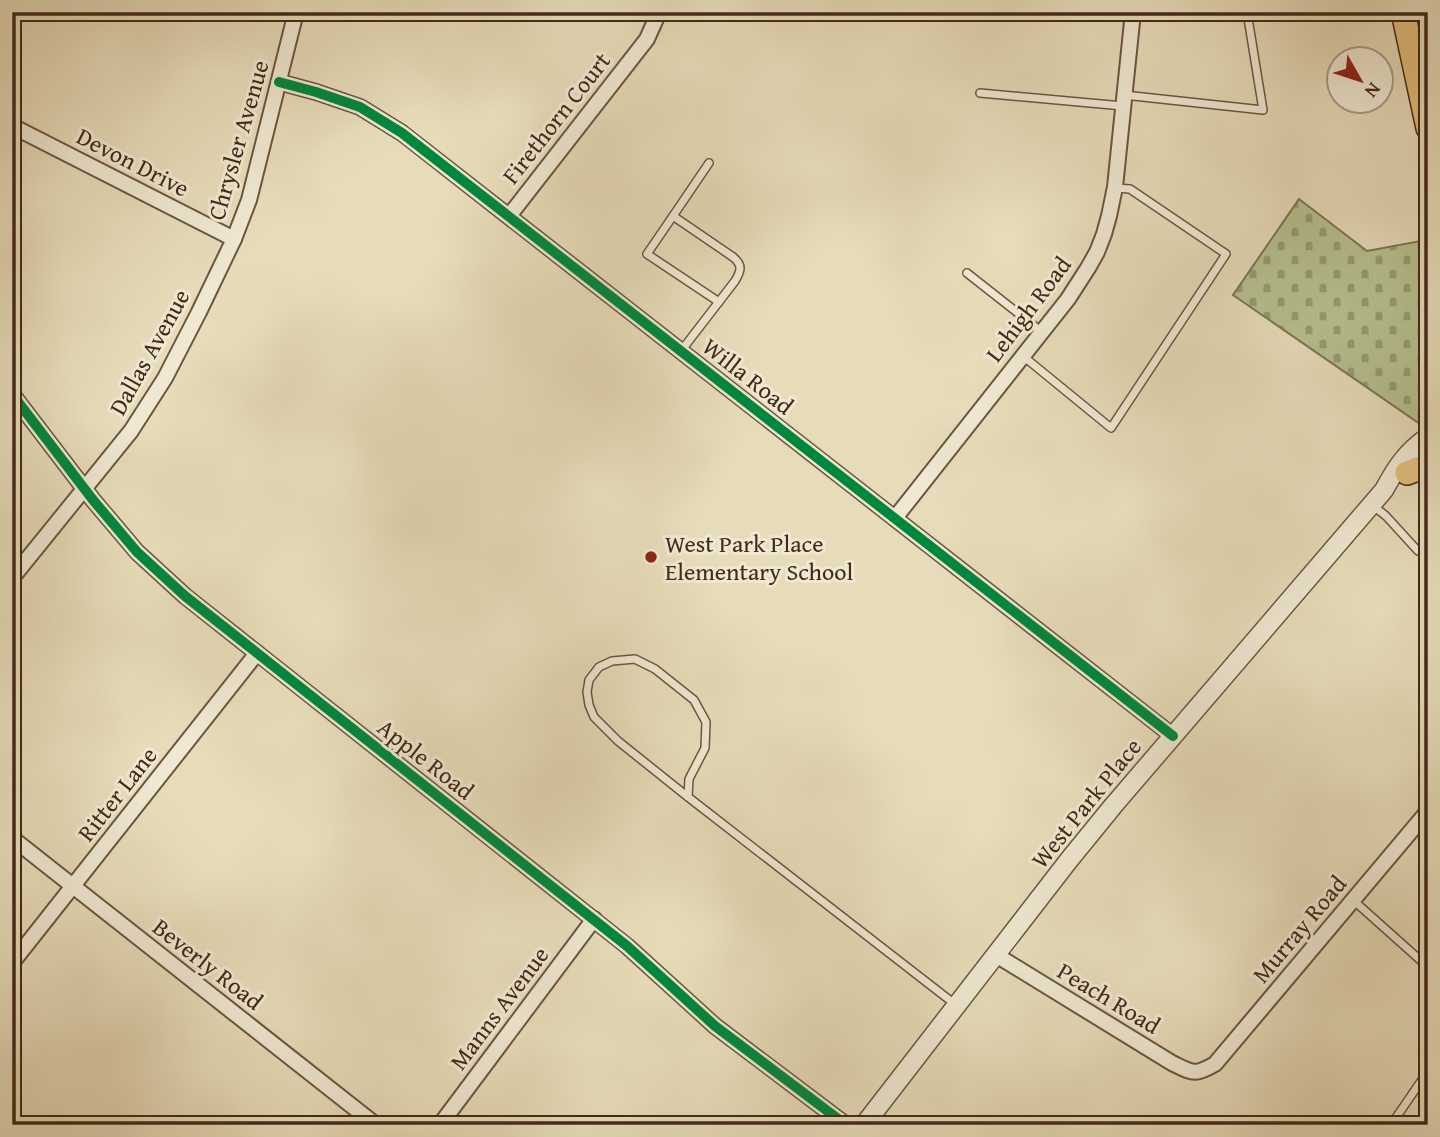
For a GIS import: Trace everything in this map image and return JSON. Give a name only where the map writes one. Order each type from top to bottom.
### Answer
[{"type":"main road","points":[[1403,12],[1428,128]]},
{"type":"street","name":"Chrysler Avenue","points":[[234,239],[249,200],[296,12]]},
{"type":"street","name":"Firethorn Court","points":[[509,216],[647,40],[659,12]]},
{"type":"street","name":"Lehigh Road","points":[[895,518],[1042,332],[1080,282],[1093,260],[1104,234],[1115,187],[1133,12]]},
{"type":"street","name":"Willa Road","points":[[279,82],[342,100],[374,115],[426,151],[1173,736]]},
{"type":"street","name":"Devon Drive","points":[[12,126],[234,239]]},
{"type":"street","name":"Dallas Avenue","points":[[12,578],[131,431],[165,378],[234,239]]},
{"type":"street","name":"Apple Road","points":[[12,394],[83,488],[137,552],[185,596],[594,919],[656,971],[715,1026],[846,1125]]},
{"type":"street","name":"West Park Place","points":[[864,1125],[1069,860],[1384,490],[1397,465],[1428,437]]},
{"type":"street","name":"West Park Place","points":[[1384,490],[1418,469],[1428,454]]},
{"type":"street","name":"Ritter Lane","points":[[12,963],[257,653]]},
{"type":"street","name":"Murray Road","points":[[1201,1072],[1215,1064],[1428,811]]},
{"type":"street","name":"Beverly Road","points":[[12,838],[376,1125]]},
{"type":"street","name":"Manns Avenue","points":[[440,1125],[594,919]]},
{"type":"street","name":"Peach Road","points":[[996,955],[1172,1063],[1192,1072],[1201,1072]]},
{"type":"lane","points":[[980,93],[1263,110],[1247,12]]},
{"type":"lane","points":[[709,163],[647,254],[719,302]]},
{"type":"lane","points":[[1023,356],[1111,428],[1226,254],[1130,189],[1115,187]]},
{"type":"lane","points":[[673,216],[741,265],[735,281],[681,351]]},
{"type":"lane","points":[[967,273],[1042,332]]},
{"type":"lane","points":[[1371,504],[1386,516],[1418,551],[1428,549]]},
{"type":"lane","points":[[688,797],[689,779],[705,748],[706,722],[694,700],[656,669],[635,659],[612,661],[598,667],[589,680],[589,705],[594,717],[618,741],[688,797],[957,1006]]},
{"type":"lane","points":[[1353,900],[1428,967]]},
{"type":"lane","points":[[1391,1125],[1428,1071]]},
{"type":"green space","points":[[1299,199],[1367,251],[1426,240],[1428,424],[1423,426],[1233,295]]},
{"type":"cycle path","points":[[279,82],[360,107],[402,133],[1173,736]]},
{"type":"cycle path","points":[[12,394],[93,500],[137,552],[185,596],[627,946],[715,1026],[846,1125]]},
{"type":"place","name":"West Park Place Elementary School","points":[[651,557]]}]
